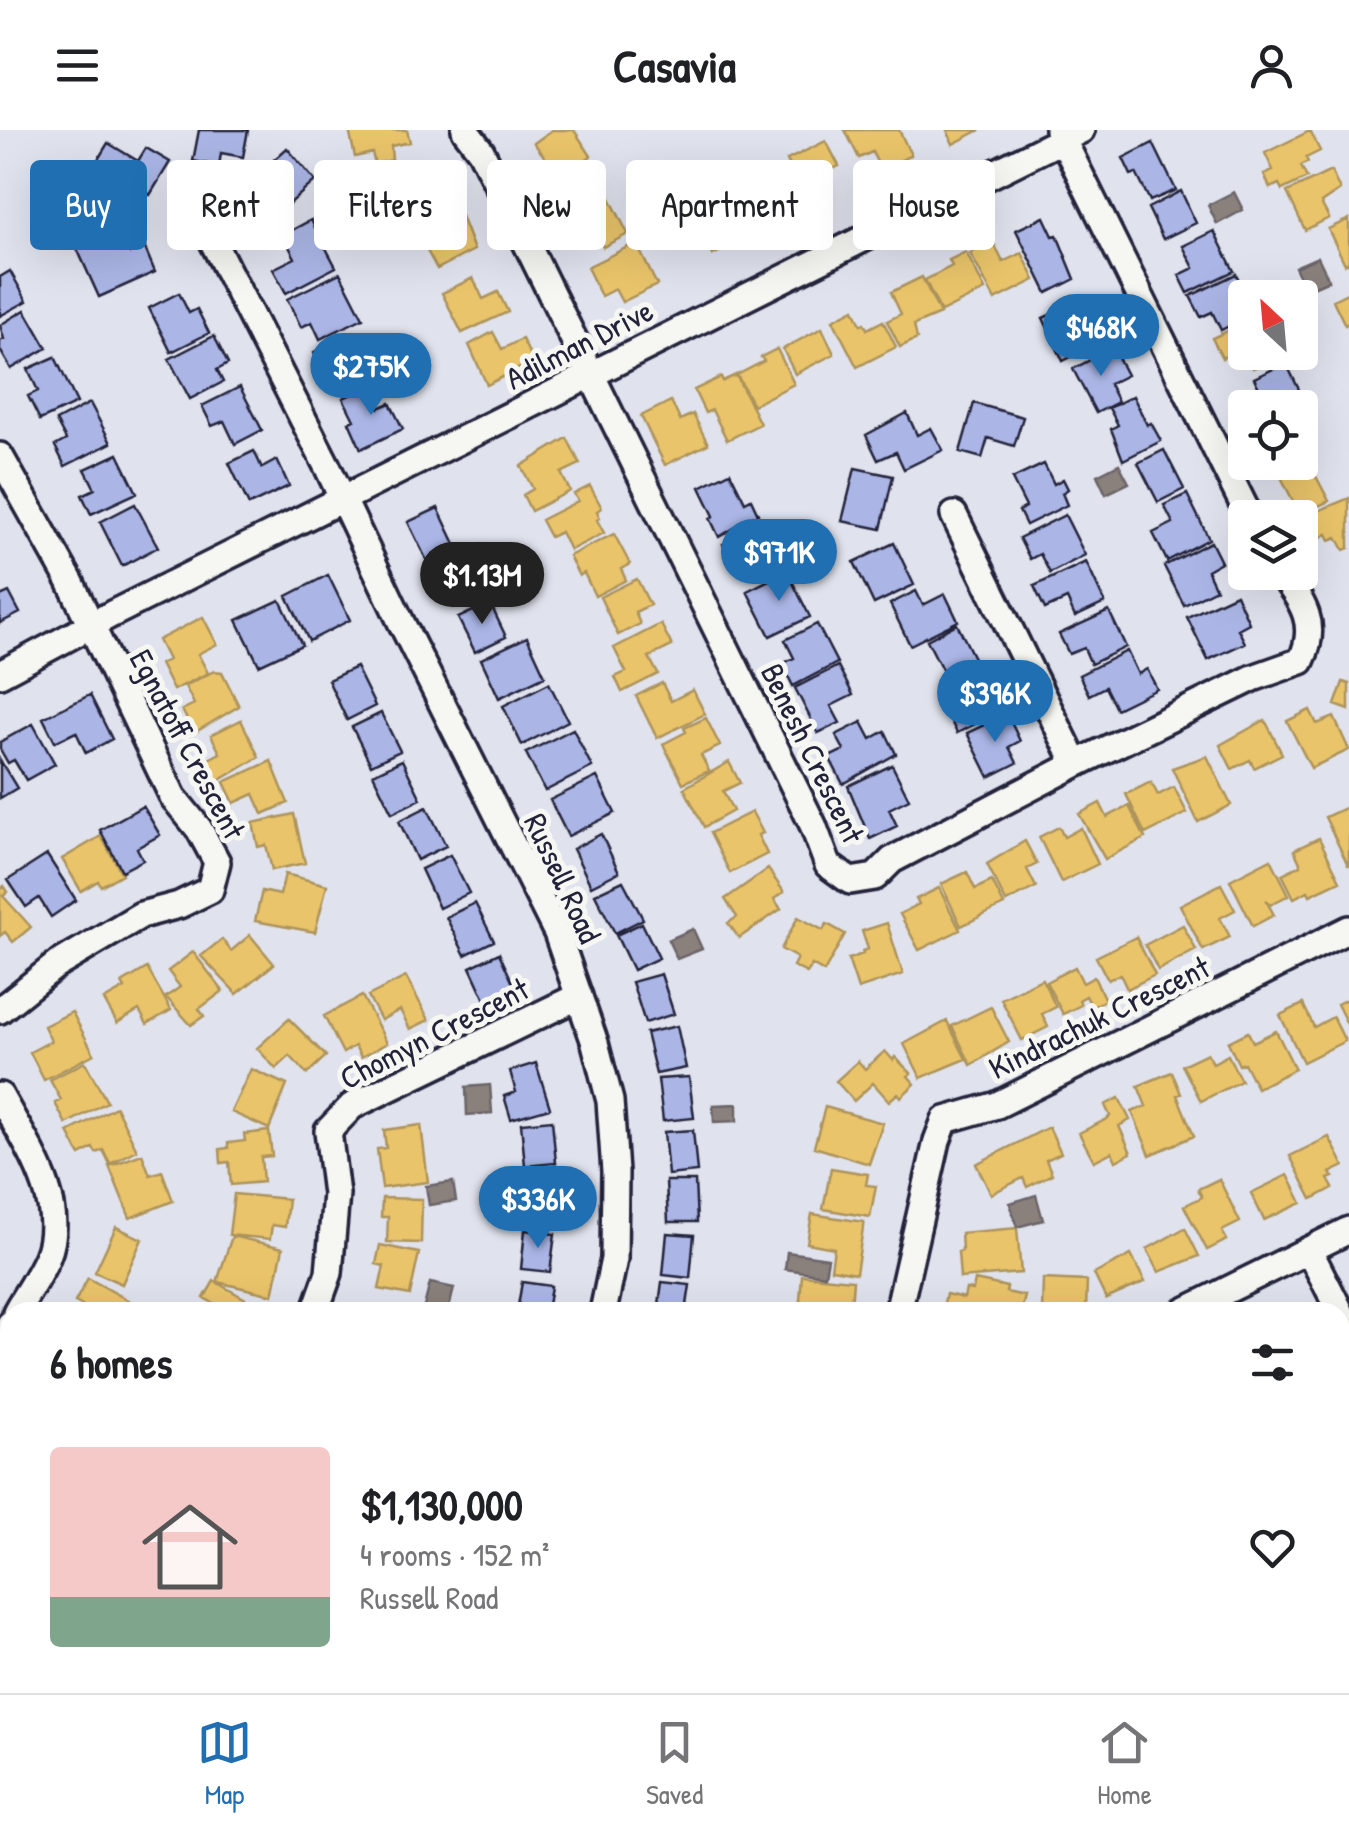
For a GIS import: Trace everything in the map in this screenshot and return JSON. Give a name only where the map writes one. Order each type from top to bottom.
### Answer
[{"type":"street","name":"Benesh Crescent","points":[[466,130],[481,151],[813,825],[828,864],[850,881],[875,877],[892,860],[1076,764],[1253,678],[1302,660],[1311,642],[1308,614],[1292,590]]},
{"type":"street","name":"Adilman Drive","points":[[0,674],[1067,133]]},
{"type":"street","points":[[1067,133],[1241,500]]},
{"type":"street","name":"Russell Road","points":[[217,250],[557,933],[596,1043],[610,1101],[615,1172],[614,1259],[606,1302]]},
{"type":"street","points":[[0,456],[70,581],[90,626]]},
{"type":"street","points":[[954,515],[1076,764]]},
{"type":"street","name":"Egnatoff Crescent","points":[[0,1010],[55,966],[140,916],[179,905],[210,890],[217,862],[200,829],[174,797],[90,626]]},
{"type":"street","name":"Kindrachuk Crescent","points":[[900,1302],[936,1141],[945,1120],[997,1105],[1349,930]]},
{"type":"street","name":"Chomyn Crescent","points":[[319,1302],[329,1273],[336,1194],[328,1131],[352,1106],[578,996]]},
{"type":"street","points":[[0,1096],[37,1166],[55,1219],[48,1255],[22,1302]]},
{"type":"street","points":[[1203,1302],[1349,1230]]},
{"type":"street","points":[[1310,1250],[1336,1302]]},
{"type":"building: Homes","points":[[349,130],[407,130],[410,142],[391,146],[392,160],[374,160],[372,153],[355,157]]},
{"type":"building: Homes","points":[[552,130],[574,130],[591,156],[585,160],[547,160],[534,143]]},
{"type":"building: Homes","points":[[845,130],[899,130],[911,155],[901,160],[876,160],[872,152],[859,158]]},
{"type":"building: Homes","points":[[947,130],[980,130],[953,144]]},
{"type":"building: Homes","points":[[1310,131],[1320,151],[1306,158],[1308,162],[1301,166],[1307,178],[1282,190],[1279,184],[1270,188],[1264,174],[1273,170],[1265,153]]},
{"type":"building: Homes","points":[[826,141],[839,166],[833,169],[833,160],[787,160]]},
{"type":"building: Homes","points":[[1331,171],[1340,190],[1321,203],[1329,218],[1305,230],[1287,192]]},
{"type":"building: Homes","points":[[606,193],[626,235],[606,245]]},
{"type":"building: Homes","points":[[1349,219],[1349,262],[1345,264],[1328,229]]},
{"type":"building: Homes","points":[[467,232],[474,250],[437,269],[427,250],[467,250]]},
{"type":"building: Homes","points":[[995,246],[1003,262],[1022,253],[1035,280],[995,300],[970,253],[995,250]]},
{"type":"building: Homes","points":[[626,248],[640,250],[657,285],[622,302],[615,289],[601,296],[587,267]]},
{"type":"building: Homes","points":[[966,252],[985,290],[941,312],[925,280],[952,266],[949,260]]},
{"type":"building: Homes","points":[[922,277],[940,314],[914,325],[917,339],[900,347],[887,321],[901,314],[891,292]]},
{"type":"building: Homes","points":[[473,278],[483,299],[498,292],[508,312],[462,333],[442,293]]},
{"type":"building: Homes","points":[[1349,292],[1349,323],[1345,325],[1333,300]]},
{"type":"building: Homes","points":[[854,309],[867,329],[883,321],[896,347],[857,367],[833,320]]},
{"type":"building: Homes","points":[[822,328],[834,354],[795,374],[783,349]]},
{"type":"building: Homes","points":[[1228,331],[1228,355],[1222,358],[1212,338]]},
{"type":"building: Homes","points":[[493,332],[502,349],[522,339],[533,361],[487,385],[469,345]]},
{"type":"building: Homes","points":[[777,349],[794,384],[753,405],[737,375]]},
{"type":"building: Homes","points":[[736,375],[760,424],[727,440],[712,410],[705,413],[694,390],[721,377],[723,381]]},
{"type":"building: Homes","points":[[671,401],[680,420],[693,414],[708,444],[665,465],[641,416]]},
{"type":"building: Homes","points":[[567,438],[580,464],[561,473],[570,491],[531,511],[523,495],[533,489],[521,466]]},
{"type":"building: Homes","points":[[1282,480],[1318,480],[1329,501],[1318,506],[1318,500],[1292,500]]},
{"type":"building: Homes","points":[[590,486],[602,508],[597,511],[597,520],[604,533],[570,550],[561,532],[550,537],[541,520],[578,501],[574,494]]},
{"type":"building: Homes","points":[[1349,498],[1349,548],[1344,550],[1337,537],[1330,540],[1327,534],[1318,539],[1318,511]]},
{"type":"building: Homes","points":[[614,534],[630,564],[621,569],[626,580],[595,596],[584,573],[579,576],[569,556]]},
{"type":"building: Homes","points":[[637,579],[650,605],[635,612],[640,624],[618,635],[600,597]]},
{"type":"building: Homes","points":[[203,617],[217,644],[198,654],[208,673],[173,690],[160,664],[168,660],[158,640]]},
{"type":"building: Homes","points":[[661,624],[672,646],[649,657],[658,674],[622,692],[615,677],[626,672],[614,648]]},
{"type":"building: Homes","points":[[214,671],[222,672],[239,706],[194,733],[182,710],[194,704],[185,686]]},
{"type":"building: Homes","points":[[1343,682],[1349,684],[1349,710],[1335,705]]},
{"type":"building: Homes","points":[[662,683],[671,701],[693,690],[705,714],[657,738],[636,696]]},
{"type":"building: Homes","points":[[1310,710],[1317,724],[1334,717],[1349,750],[1311,768],[1287,721]]},
{"type":"building: Homes","points":[[706,718],[720,746],[701,755],[709,771],[683,783],[663,744]]},
{"type":"building: Homes","points":[[241,720],[259,757],[217,782],[207,760],[220,753],[211,735]]},
{"type":"building: Homes","points":[[1265,720],[1282,754],[1254,768],[1250,760],[1232,769],[1220,745]]},
{"type":"building: Homes","points":[[1207,756],[1231,805],[1198,822],[1172,768]]},
{"type":"building: Homes","points":[[271,761],[288,803],[263,814],[254,794],[234,803],[224,782]]},
{"type":"building: Homes","points":[[729,762],[740,783],[723,791],[733,811],[704,827],[684,788]]},
{"type":"building: Homes","points":[[1151,782],[1158,795],[1174,787],[1187,813],[1145,834],[1126,794]]},
{"type":"building: Homes","points":[[1100,803],[1107,817],[1129,806],[1145,838],[1105,859],[1079,814]]},
{"type":"building: Homes","points":[[1349,806],[1349,865],[1348,865],[1325,817]]},
{"type":"building: Homes","points":[[752,812],[763,833],[758,835],[767,854],[730,873],[710,833]]},
{"type":"building: Homes","points":[[294,814],[305,863],[272,870],[266,845],[258,847],[253,823]]},
{"type":"building: Homes","points":[[1059,827],[1064,837],[1081,828],[1098,864],[1061,882],[1039,837]]},
{"type":"building: Homes","points":[[101,836],[122,874],[101,886],[98,881],[81,891],[62,859]]},
{"type":"building: Homes","points":[[1319,838],[1340,881],[1294,898],[1282,874],[1301,865],[1294,850]]},
{"type":"building: Homes","points":[[1025,841],[1037,864],[1027,869],[1036,887],[1006,902],[987,864]]},
{"type":"building: Homes","points":[[1271,859],[1289,895],[1271,904],[1266,900],[1274,915],[1253,926],[1230,880]]},
{"type":"building: Homes","points":[[768,869],[784,892],[774,899],[781,909],[739,938],[728,923],[737,917],[725,899]]},
{"type":"building: Homes","points":[[967,872],[975,889],[992,881],[1004,905],[961,926],[941,884]]},
{"type":"building: Homes","points":[[285,874],[327,885],[315,932],[255,921],[262,891],[280,895]]},
{"type":"building: Homes","points":[[1221,884],[1235,910],[1220,918],[1230,937],[1203,950],[1180,905]]},
{"type":"building: Homes","points":[[4,886],[8,892],[3,896],[31,927],[13,942],[5,932],[0,936],[0,890]]},
{"type":"building: Homes","points":[[939,888],[960,930],[919,950],[900,914],[919,904],[916,899]]},
{"type":"building: Homes","points":[[798,917],[823,930],[827,924],[845,934],[824,972],[812,965],[807,973],[793,966],[797,958],[781,949]]},
{"type":"building: Homes","points":[[887,923],[903,974],[858,989],[848,959],[868,949],[862,931]]},
{"type":"building: Homes","points":[[1183,925],[1196,950],[1158,970],[1145,945]]},
{"type":"building: Homes","points":[[250,935],[274,964],[237,994],[201,956],[222,939],[231,951]]},
{"type":"building: Homes","points":[[1136,937],[1155,975],[1127,989],[1120,974],[1108,980],[1096,957]]},
{"type":"building: Homes","points":[[193,952],[223,991],[199,1009],[204,1016],[191,1025],[166,997],[180,987],[168,971]]},
{"type":"building: Homes","points":[[1075,967],[1083,983],[1094,977],[1105,1000],[1092,1007],[1086,996],[1079,1000],[1081,1005],[1063,1014],[1046,982]]},
{"type":"building: Homes","points":[[147,968],[171,1010],[147,1024],[139,1010],[117,1023],[104,1000]]},
{"type":"building: Homes","points":[[406,977],[429,1020],[410,1029],[400,1010],[381,1020],[368,996]]},
{"type":"building: Homes","points":[[1042,979],[1056,1007],[1042,1014],[1048,1027],[1022,1040],[1001,999]]},
{"type":"building: Homes","points":[[362,996],[387,1043],[361,1057],[355,1046],[343,1053],[324,1016]]},
{"type":"building: Homes","points":[[1349,998],[1349,1028],[1337,1004]]},
{"type":"building: Homes","points":[[1303,1004],[1314,1027],[1333,1017],[1345,1041],[1303,1062],[1280,1015]]},
{"type":"building: Homes","points":[[991,1007],[1009,1042],[971,1065],[952,1026]]},
{"type":"building: Homes","points":[[72,1012],[94,1054],[44,1080],[30,1052],[51,1041],[44,1026]]},
{"type":"building: Homes","points":[[289,1019],[326,1056],[307,1074],[290,1056],[276,1069],[257,1048]]},
{"type":"building: Homes","points":[[947,1021],[966,1059],[921,1078],[904,1044]]},
{"type":"building: Homes","points":[[1276,1031],[1295,1069],[1257,1088],[1228,1042],[1248,1032],[1253,1042]]},
{"type":"building: Homes","points":[[885,1051],[911,1073],[908,1076],[915,1084],[901,1097],[898,1093],[889,1101],[873,1083],[854,1101],[836,1081],[858,1061],[865,1069]]},
{"type":"building: Homes","points":[[1207,1053],[1213,1063],[1228,1055],[1241,1081],[1201,1101],[1182,1065]]},
{"type":"building: Homes","points":[[85,1062],[107,1102],[66,1124],[55,1103],[61,1100],[50,1080]]},
{"type":"building: Homes","points":[[251,1069],[287,1085],[269,1129],[231,1112]]},
{"type":"building: Homes","points":[[1172,1072],[1194,1136],[1150,1155],[1132,1112],[1146,1106],[1138,1086]]},
{"type":"building: Homes","points":[[1119,1098],[1130,1120],[1119,1126],[1131,1153],[1116,1161],[1112,1152],[1094,1161],[1079,1133],[1107,1119],[1110,1116],[1105,1105]]},
{"type":"building: Homes","points":[[116,1107],[137,1150],[110,1164],[103,1150],[96,1153],[93,1148],[80,1155],[68,1132]]},
{"type":"building: Homes","points":[[825,1107],[883,1123],[869,1164],[814,1147]]},
{"type":"building: Homes","points":[[421,1125],[428,1182],[382,1188],[377,1149],[386,1148],[384,1130]]},
{"type":"building: Homes","points":[[1049,1127],[1061,1153],[1046,1160],[1052,1174],[1027,1187],[1023,1178],[991,1194],[976,1164]]},
{"type":"building: Homes","points":[[269,1131],[272,1156],[261,1157],[263,1182],[231,1185],[229,1162],[221,1163],[220,1149],[228,1148],[228,1143],[245,1141],[244,1134]]},
{"type":"building: Homes","points":[[1329,1137],[1344,1166],[1330,1173],[1333,1177],[1328,1179],[1333,1188],[1312,1199],[1290,1156]]},
{"type":"building: Homes","points":[[142,1154],[150,1175],[162,1171],[173,1201],[130,1218],[109,1166]]},
{"type":"building: Homes","points":[[831,1168],[868,1174],[866,1185],[876,1186],[870,1217],[823,1209]]},
{"type":"building: Homes","points":[[1288,1175],[1302,1203],[1264,1220],[1251,1193]]},
{"type":"building: Homes","points":[[1219,1179],[1240,1222],[1222,1231],[1227,1240],[1207,1250],[1184,1206],[1202,1197],[1198,1189]]},
{"type":"building: Homes","points":[[234,1194],[288,1199],[285,1227],[272,1225],[270,1239],[229,1235]]},
{"type":"building: Homes","points":[[382,1198],[422,1199],[421,1243],[387,1242],[388,1217],[381,1217]]},
{"type":"building: Homes","points":[[812,1214],[864,1222],[856,1273],[831,1269],[834,1248],[807,1243]]},
{"type":"building: Homes","points":[[116,1227],[142,1239],[122,1284],[95,1272]]},
{"type":"building: Homes","points":[[1017,1228],[1021,1273],[960,1278],[961,1233]]},
{"type":"building: Homes","points":[[1185,1228],[1199,1256],[1159,1272],[1147,1249]]},
{"type":"building: Homes","points":[[232,1236],[283,1248],[273,1295],[217,1282]]},
{"type":"building: Homes","points":[[380,1245],[419,1253],[410,1295],[379,1289],[384,1266],[376,1264]]},
{"type":"building: Homes","points":[[1131,1255],[1145,1282],[1106,1299],[1094,1274]]},
{"type":"building: Homes","points":[[802,1275],[853,1280],[851,1302],[800,1302]]},
{"type":"building: Homes","points":[[88,1278],[131,1302],[75,1302]]},
{"type":"building: Homes","points":[[1043,1279],[1087,1281],[1086,1302],[1042,1302]]},
{"type":"building: Homes","points":[[975,1280],[1007,1287],[1006,1292],[1025,1296],[1024,1302],[944,1302],[946,1294],[964,1298],[966,1289],[973,1290]]},
{"type":"building: Homes","points":[[214,1281],[251,1302],[211,1302],[204,1298]]},
{"type":"building: Industry","points":[[1234,192],[1243,210],[1217,224],[1208,205]]},
{"type":"building: Industry","points":[[1318,257],[1329,280],[1318,285],[1318,280],[1301,280],[1295,267]]},
{"type":"building: Industry","points":[[1119,464],[1129,483],[1106,494],[1097,475]]},
{"type":"building: Industry","points":[[693,929],[702,949],[677,959],[668,940]]},
{"type":"building: Industry","points":[[490,1085],[492,1113],[467,1115],[466,1087]]},
{"type":"building: Industry","points":[[737,1104],[737,1121],[714,1122],[713,1105]]},
{"type":"building: Industry","points":[[453,1182],[456,1201],[429,1205],[426,1186]]},
{"type":"building: Industry","points":[[1036,1195],[1043,1220],[1017,1227],[1010,1203]]},
{"type":"building: Industry","points":[[787,1252],[828,1258],[825,1275],[785,1269]]},
{"type":"building: Industry","points":[[430,1283],[454,1288],[450,1302],[425,1302]]},
{"type":"building: Other","points":[[199,130],[248,130],[243,157],[221,153],[220,160],[193,160]]},
{"type":"building: Other","points":[[108,143],[136,160],[98,160]]},
{"type":"building: Other","points":[[1153,143],[1176,190],[1150,201],[1136,173],[1131,175],[1123,158]]},
{"type":"building: Other","points":[[146,148],[167,160],[150,195],[147,160],[139,160]]},
{"type":"building: Other","points":[[287,148],[314,182],[294,200],[294,160],[274,160]]},
{"type":"building: Other","points":[[1181,191],[1196,223],[1163,239],[1148,208]]},
{"type":"building: Other","points":[[1044,217],[1053,236],[1057,235],[1075,279],[1047,293],[1016,230]]},
{"type":"building: Other","points":[[311,220],[314,250],[327,250],[336,267],[286,293],[273,269],[295,258],[291,250],[294,250],[294,229]]},
{"type":"building: Other","points":[[1214,231],[1234,271],[1188,293],[1179,275],[1194,268],[1183,246]]},
{"type":"building: Other","points":[[78,250],[146,250],[155,272],[99,297]]},
{"type":"building: Other","points":[[10,271],[27,301],[0,316],[0,277]]},
{"type":"building: Other","points":[[340,273],[363,318],[320,339],[312,322],[301,327],[287,299]]},
{"type":"building: Other","points":[[1236,274],[1239,280],[1228,280],[1228,326],[1221,330],[1212,312],[1201,317],[1190,296]]},
{"type":"building: Other","points":[[179,293],[189,313],[197,309],[209,333],[171,352],[149,308]]},
{"type":"building: Other","points":[[1088,298],[1098,319],[1078,329],[1087,349],[1063,361],[1043,318]]},
{"type":"building: Other","points":[[25,310],[47,348],[11,369],[0,350],[0,341],[4,339],[0,325]]},
{"type":"building: Other","points":[[214,336],[228,364],[217,370],[223,382],[190,399],[169,359]]},
{"type":"building: Other","points":[[349,336],[357,353],[377,344],[390,371],[344,394],[337,379],[333,381],[329,373],[325,375],[314,352]]},
{"type":"building: Other","points":[[1113,348],[1127,375],[1109,384],[1118,402],[1096,413],[1073,369]]},
{"type":"building: Other","points":[[55,357],[77,403],[40,420],[28,396],[38,391],[28,369]]},
{"type":"building: Other","points":[[1271,370],[1289,370],[1299,390],[1260,390],[1254,378]]},
{"type":"building: Other","points":[[369,386],[379,408],[390,403],[403,429],[361,449],[349,422],[354,420],[343,398]]},
{"type":"building: Other","points":[[240,387],[262,430],[235,444],[224,421],[212,426],[202,406]]},
{"type":"building: Other","points":[[1133,396],[1147,425],[1151,423],[1161,441],[1123,460],[1111,429],[1118,425],[1109,408]]},
{"type":"building: Other","points":[[90,403],[111,443],[65,466],[55,446],[66,440],[56,421]]},
{"type":"building: Other","points":[[974,403],[1023,417],[1014,446],[988,438],[982,458],[960,452]]},
{"type":"building: Other","points":[[907,413],[917,435],[931,428],[943,450],[904,469],[896,452],[878,460],[866,435]]},
{"type":"building: Other","points":[[1164,450],[1184,489],[1158,502],[1138,463]]},
{"type":"building: Other","points":[[254,451],[262,468],[277,460],[289,486],[249,505],[229,463]]},
{"type":"building: Other","points":[[118,454],[137,493],[91,514],[82,495],[95,489],[85,469]]},
{"type":"building: Other","points":[[1044,464],[1054,484],[1063,479],[1068,489],[1062,493],[1067,505],[1026,525],[1019,511],[1026,507],[1012,479]]},
{"type":"building: Other","points":[[855,468],[893,476],[881,529],[842,521]]},
{"type":"building: Other","points":[[730,472],[745,502],[751,499],[758,514],[719,537],[700,487]]},
{"type":"building: Other","points":[[1187,494],[1209,539],[1167,561],[1153,533],[1173,523],[1164,505]]},
{"type":"building: Other","points":[[135,504],[158,547],[122,566],[100,522]]},
{"type":"building: Other","points":[[438,508],[456,546],[427,561],[408,522]]},
{"type":"building: Other","points":[[1065,515],[1085,555],[1050,573],[1040,554],[1030,559],[1019,538]]},
{"type":"building: Other","points":[[769,522],[788,562],[755,578],[747,560],[733,566],[723,544]]},
{"type":"building: Other","points":[[1211,542],[1221,562],[1207,570],[1216,589],[1184,605],[1164,566]]},
{"type":"building: Other","points":[[894,543],[914,585],[874,604],[854,562]]},
{"type":"building: Other","points":[[482,544],[502,584],[453,607],[433,567]]},
{"type":"building: Other","points":[[1086,562],[1105,603],[1075,617],[1067,599],[1045,609],[1034,586]]},
{"type":"building: Other","points":[[787,571],[810,617],[770,636],[747,591]]},
{"type":"building: Other","points":[[328,575],[350,620],[309,641],[287,596]]},
{"type":"building: Other","points":[[916,591],[923,605],[945,594],[958,621],[910,645],[890,604]]},
{"type":"building: Other","points":[[9,592],[20,613],[0,623],[0,596]]},
{"type":"building: Other","points":[[1236,594],[1249,623],[1238,629],[1245,643],[1208,660],[1187,617]]},
{"type":"building: Other","points":[[280,600],[302,645],[259,665],[237,620]]},
{"type":"building: Other","points":[[490,603],[506,637],[475,652],[458,618]]},
{"type":"building: Other","points":[[1109,611],[1126,647],[1091,664],[1084,648],[1069,654],[1059,634]]},
{"type":"building: Other","points":[[817,624],[837,663],[793,686],[782,664],[794,658],[785,640]]},
{"type":"building: Other","points":[[957,624],[979,668],[949,683],[927,640]]},
{"type":"building: Other","points":[[527,637],[545,676],[499,698],[481,659]]},
{"type":"building: Other","points":[[1127,651],[1138,674],[1147,669],[1157,689],[1116,709],[1105,687],[1089,695],[1079,675]]},
{"type":"building: Other","points":[[838,666],[853,695],[831,706],[840,723],[818,733],[795,688]]},
{"type":"building: Other","points":[[356,667],[375,706],[347,720],[328,680]]},
{"type":"building: Other","points":[[980,670],[991,690],[981,695],[991,716],[957,733],[936,692]]},
{"type":"building: Other","points":[[549,683],[568,721],[522,745],[503,706]]},
{"type":"building: Other","points":[[90,695],[112,739],[86,753],[76,732],[55,742],[43,718]]},
{"type":"building: Other","points":[[381,713],[400,751],[371,765],[352,727]]},
{"type":"building: Other","points":[[1007,714],[1020,741],[1009,747],[1017,763],[989,777],[967,733]]},
{"type":"building: Other","points":[[862,722],[871,739],[885,731],[896,754],[843,784],[829,757],[844,750],[836,735]]},
{"type":"building: Other","points":[[33,724],[55,764],[26,780],[14,760],[8,763],[0,742]]},
{"type":"building: Other","points":[[573,729],[592,767],[545,791],[526,753]]},
{"type":"building: Other","points":[[0,760],[17,788],[0,798]]},
{"type":"building: Other","points":[[402,760],[421,799],[392,813],[373,774]]},
{"type":"building: Other","points":[[892,765],[909,799],[889,809],[897,826],[870,839],[848,786]]},
{"type":"building: Other","points":[[597,777],[615,813],[568,836],[550,800]]},
{"type":"building: Other","points":[[143,806],[160,835],[137,848],[143,860],[122,871],[100,830]]},
{"type":"building: Other","points":[[427,807],[446,846],[417,860],[399,821]]},
{"type":"building: Other","points":[[601,834],[619,872],[591,886],[573,849]]},
{"type":"building: Other","points":[[47,855],[76,900],[51,917],[39,898],[26,907],[8,880]]},
{"type":"building: Other","points":[[450,855],[469,893],[439,908],[421,869]]},
{"type":"building: Other","points":[[623,881],[643,919],[615,933],[595,894]]},
{"type":"building: Other","points":[[475,903],[494,941],[465,955],[446,917]]},
{"type":"building: Other","points":[[642,923],[659,958],[633,970],[616,935]]},
{"type":"building: Other","points":[[499,953],[517,992],[488,1006],[470,967]]},
{"type":"building: Other","points":[[661,974],[674,1014],[645,1023],[632,982]]},
{"type":"building: Other","points":[[677,1026],[686,1068],[656,1074],[646,1033]]},
{"type":"building: Other","points":[[536,1063],[550,1108],[511,1119],[504,1096],[516,1092],[510,1071]]},
{"type":"building: Other","points":[[689,1077],[694,1118],[663,1121],[658,1079]]},
{"type":"building: Other","points":[[552,1120],[556,1163],[525,1166],[521,1123]]},
{"type":"building: Other","points":[[693,1130],[697,1172],[668,1175],[664,1132]]},
{"type":"building: Other","points":[[556,1177],[557,1217],[525,1217],[525,1178]]},
{"type":"building: Other","points":[[666,1181],[695,1181],[697,1222],[668,1222]]},
{"type":"building: Other","points":[[525,1230],[555,1234],[550,1272],[521,1269]]},
{"type":"building: Other","points":[[667,1233],[694,1235],[690,1278],[663,1275]]},
{"type":"building: Other","points":[[522,1282],[551,1286],[549,1302],[519,1302]]},
{"type":"building: Other","points":[[662,1282],[690,1285],[687,1302],[659,1302]]}]
